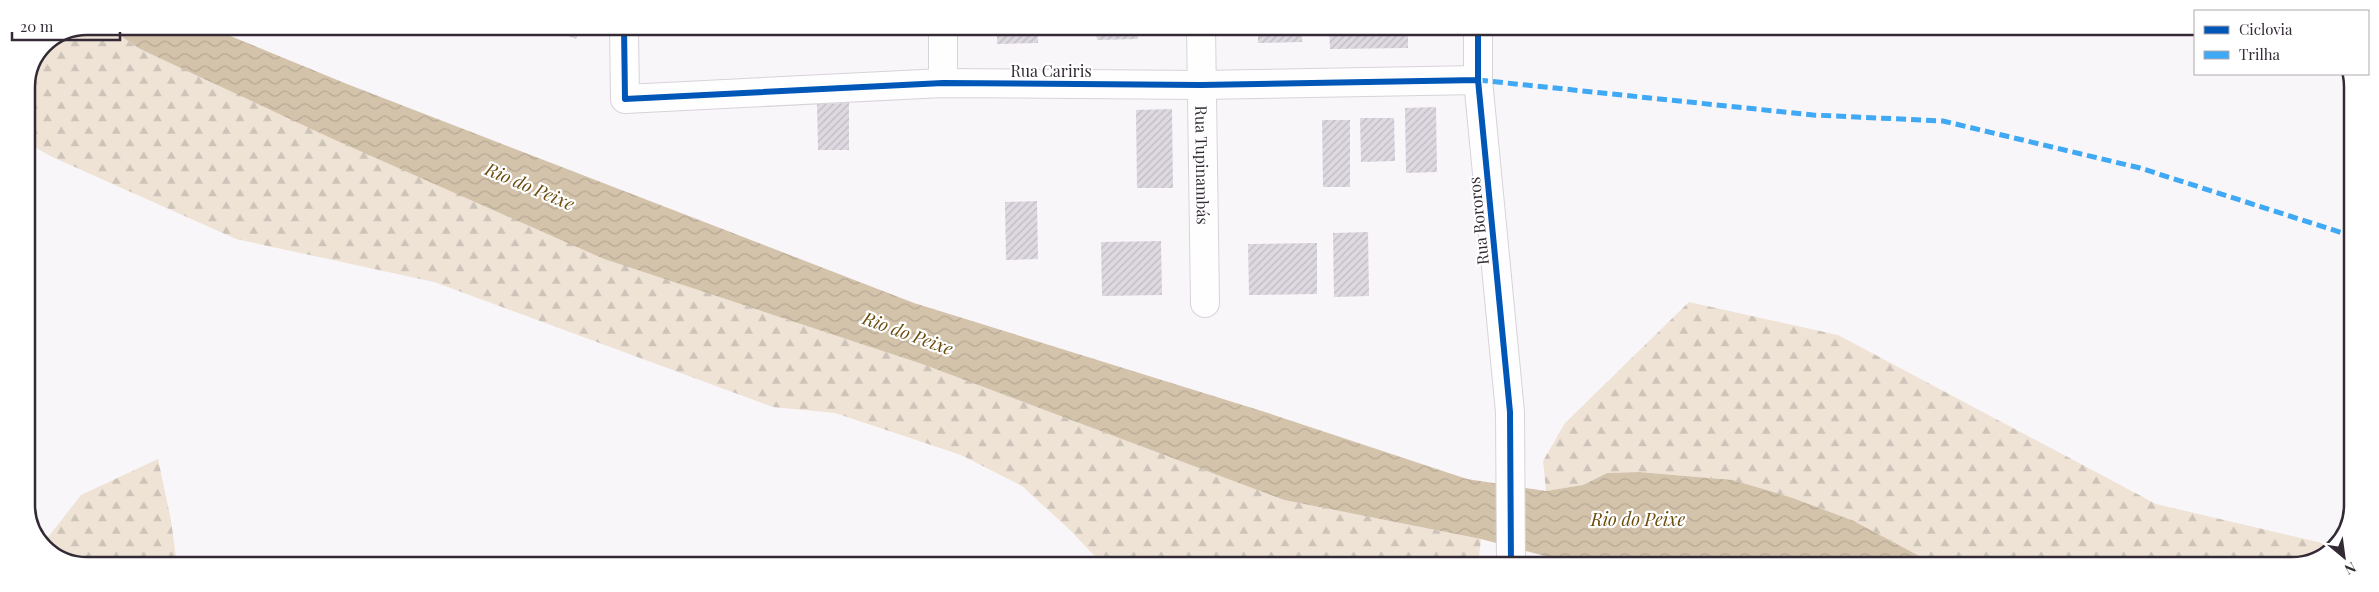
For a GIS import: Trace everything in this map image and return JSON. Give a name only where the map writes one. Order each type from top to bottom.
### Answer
[{"type":"street","name":"Rua Cariris","points":[[624,35],[625,99],[943,83],[1201,85],[1478,80]]},
{"type":"street","points":[[943,35],[943,83]]},
{"type":"street","name":"Rua Tupinambás","points":[[1201,35],[1205,303]]},
{"type":"street","name":"Rua Bororos","points":[[1478,35],[1478,80],[1510,412],[1511,557]]},
{"type":"green space","points":[[87,35],[119,35],[140,49],[604,259],[922,364],[1284,500],[1481,539],[1479,557],[1095,557],[1070,530],[1022,486],[961,455],[835,413],[773,407],[434,282],[236,239],[50,156],[35,147],[36,77],[44,58],[50,50],[67,39]]},
{"type":"green space","points":[[1689,302],[1838,335],[2156,504],[2319,542],[2319,549],[2302,556],[2292,557],[1921,557],[1854,521],[1793,498],[1733,480],[1639,472],[1607,473],[1583,485],[1546,491],[1543,461],[1565,423]]},
{"type":"green space","points":[[158,459],[171,520],[176,557],[87,557],[77,556],[61,550],[47,538],[81,495]]},
{"type":"water","name":"Rio do Peixe","points":[[119,35],[228,35],[347,84],[914,303],[1265,412],[1467,479],[1546,491],[1583,485],[1607,473],[1639,472],[1733,480],[1793,498],[1854,521],[1921,557],[1549,557],[1481,539],[1284,500],[922,364],[604,259],[333,139],[140,49]]},
{"type":"building","points":[[566,35],[578,35],[576,39]]},
{"type":"building","points":[[997,35],[1038,35],[1038,43],[997,44]]},
{"type":"building","points":[[1097,35],[1138,35],[1138,39],[1097,40]]},
{"type":"building","points":[[1258,35],[1302,35],[1302,42],[1258,43]]},
{"type":"building","points":[[1329,35],[1408,35],[1408,48],[1330,49]]},
{"type":"building","points":[[849,103],[849,150],[818,150],[817,104]]},
{"type":"building","points":[[1436,107],[1437,172],[1406,173],[1405,108]]},
{"type":"building","points":[[1172,109],[1173,188],[1137,188],[1136,110]]},
{"type":"building","points":[[1360,118],[1394,118],[1395,161],[1361,162]]},
{"type":"building","points":[[1322,120],[1350,120],[1350,187],[1323,187]]},
{"type":"building","points":[[1037,201],[1038,259],[1006,260],[1005,202]]},
{"type":"building","points":[[1368,232],[1369,296],[1334,297],[1333,233]]},
{"type":"building","points":[[1161,241],[1162,295],[1102,296],[1101,242]]},
{"type":"building","points":[[1317,243],[1317,294],[1249,295],[1248,244]]},
{"type":"marked path","points":[[1478,80],[1813,115],[1943,121],[2140,168],[2344,233]]},
{"type":"cycle path","points":[[624,35],[625,99],[943,83],[1201,85],[1478,80]]},
{"type":"cycle path","points":[[1478,35],[1478,80],[1510,412],[1511,557]]}]
